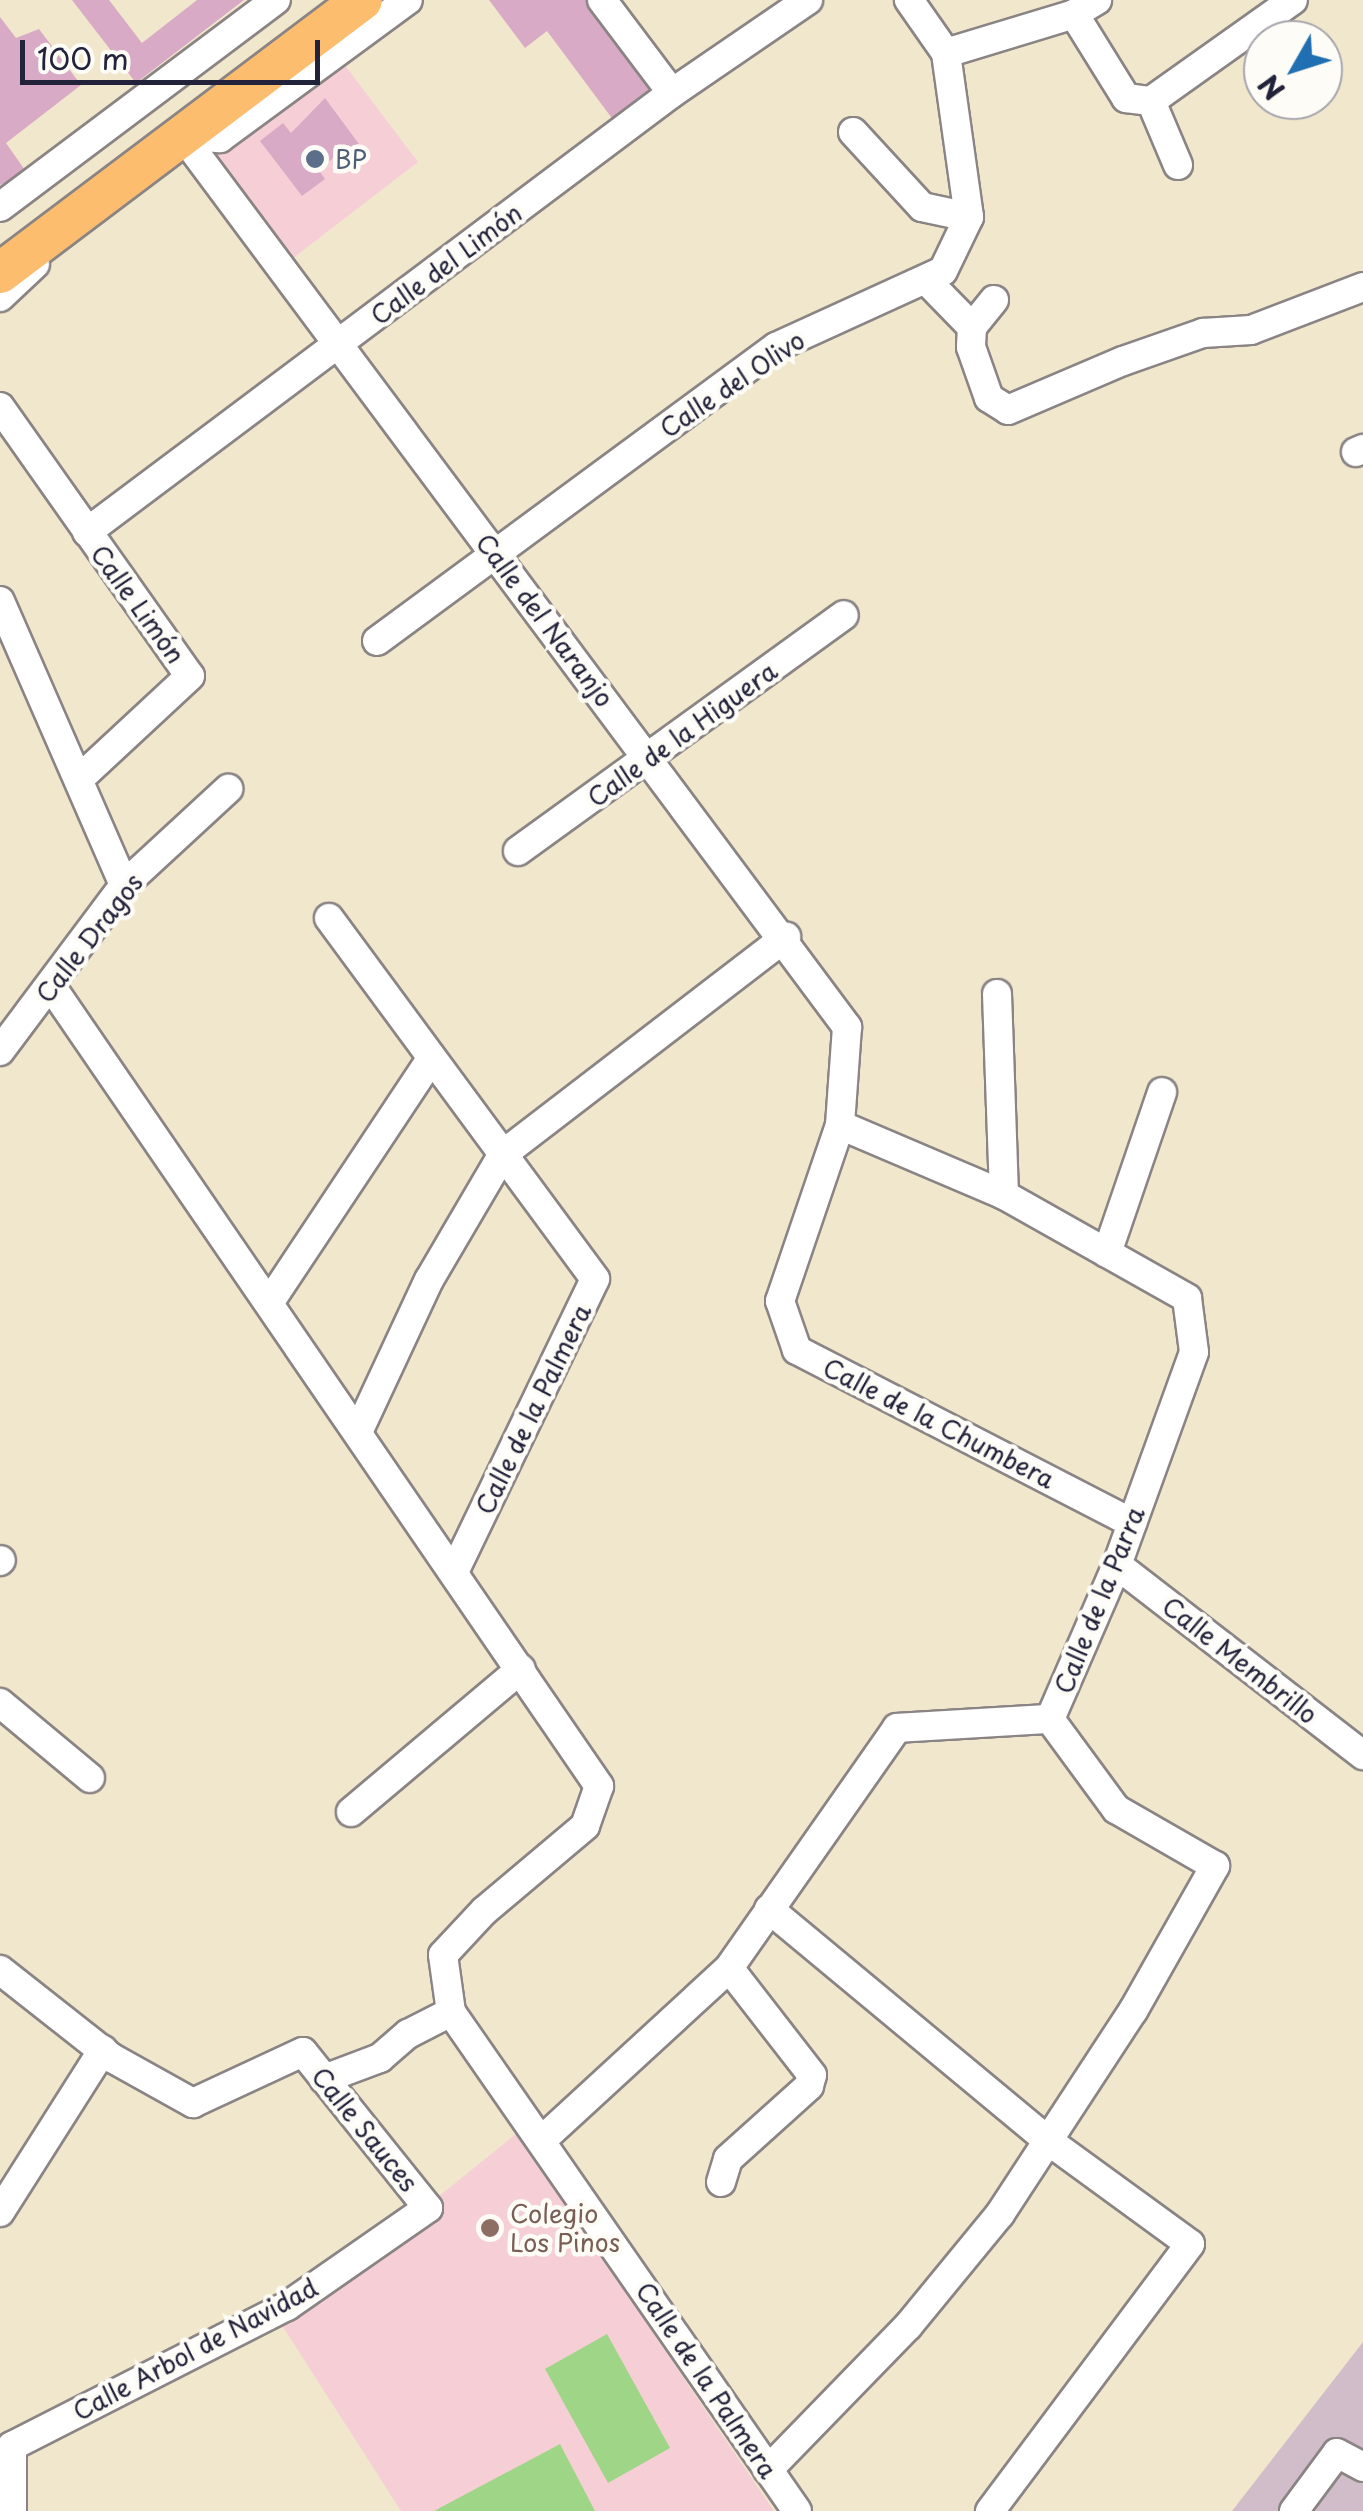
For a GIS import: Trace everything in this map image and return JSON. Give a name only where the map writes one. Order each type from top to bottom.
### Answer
[{"type":"highway","points":[[0,238],[316,0]]},
{"type":"highway","points":[[0,273],[362,0]]},
{"type":"street","points":[[0,207],[276,0]]},
{"type":"street","points":[[182,135],[220,138],[408,0]]},
{"type":"street","points":[[602,0],[672,93]]},
{"type":"street","name":"Calle del Limón","points":[[86,532],[672,93],[808,0]]},
{"type":"street","points":[[909,0],[946,54],[969,216],[954,256],[929,283],[972,328]]},
{"type":"street","points":[[946,54],[1085,7],[1126,98],[1151,101],[1293,0]]},
{"type":"street","points":[[1151,101],[1178,165]]},
{"type":"street","points":[[853,132],[922,207],[969,216]]},
{"type":"street","name":"Calle del Naranjo","points":[[182,135],[336,346],[786,937],[846,1026],[840,1125]]},
{"type":"street","points":[[0,297],[76,216]]},
{"type":"street","name":"Calle del Olivo","points":[[377,642],[776,347],[929,283]]},
{"type":"street","points":[[994,300],[972,328],[971,347],[989,398],[1001,408],[1016,409],[1123,361],[1203,333],[1251,330],[1363,287]]},
{"type":"street","name":"Calle Limón","points":[[0,407],[190,676],[79,780]]},
{"type":"street","points":[[0,601],[124,885]]},
{"type":"street","name":"Calle de la Higuera","points":[[518,851],[651,760],[844,615]]},
{"type":"street","name":"Calle Dragos","points":[[0,1051],[124,885],[228,789]]},
{"type":"street","name":"Calle de la Palmera","points":[[329,918],[595,1279],[454,1572]]},
{"type":"street","points":[[358,1432],[429,1280],[503,1154],[786,937]]},
{"type":"street","name":"Calle de la Palmera","points":[[51,986],[522,1669],[598,1786],[585,1826],[443,1955],[451,2012],[797,2511]]},
{"type":"street","points":[[998,994],[1004,1194]]},
{"type":"street","points":[[269,1302],[432,1058]]},
{"type":"street","points":[[1108,1253],[1162,1092]]},
{"type":"street","name":"Calle de la Parra","points":[[542,2140],[729,1968],[897,1728],[1050,1719],[1118,1565],[1194,1352],[1188,1298],[1004,1194],[840,1125]]},
{"type":"street","name":"Calle de la Chumbera","points":[[840,1125],[780,1301],[797,1350],[1132,1522]]},
{"type":"street","name":"Calle Membrillo","points":[[1118,1565],[1363,1755]]},
{"type":"street","points":[[351,1812],[522,1669]]},
{"type":"street","points":[[0,1703],[90,1778]]},
{"type":"street","points":[[768,2470],[950,2278],[1050,2142],[1215,1866],[1116,1809],[1050,1719]]},
{"type":"street","points":[[769,1909],[1050,2142],[1190,2244],[990,2511]]},
{"type":"street","points":[[721,2182],[728,2159],[809,2086],[812,2076],[729,1968]]},
{"type":"street","points":[[0,1970],[103,2050],[0,2212]]},
{"type":"street","points":[[324,2078],[380,2058],[408,2034],[451,2012]]},
{"type":"street","name":"Calle Sauces","points":[[103,2050],[193,2103],[303,2052],[428,2208]]},
{"type":"street","name":"Calle Arbol de Navidad","points":[[12,2511],[12,2446],[287,2306],[428,2208]]},
{"type":"street","points":[[1294,2511],[1337,2453],[1363,2467]]},
{"type":"shaded area","name":"BP","points":[[341,60],[418,162],[292,259],[212,156]]},
{"type":"shaded area","name":"Colegio Los Pinos","points":[[517,2133],[774,2511],[401,2511],[281,2324]]},
{"type":"shaded area","points":[[1363,2342],[1363,2511],[1232,2511]]},
{"type":"green space","points":[[607,2334],[670,2448],[608,2483],[545,2369]]},
{"type":"green space","points":[[560,2444],[595,2511],[434,2511]]},
{"type":"building","points":[[72,0],[109,0],[142,43],[197,0],[244,0],[136,83]]},
{"type":"building","points":[[489,0],[592,0],[661,92],[617,125],[547,31],[525,48]]},
{"type":"building","points":[[0,17],[16,38],[39,29],[81,85],[6,143],[27,173],[0,185]]},
{"type":"building","name":"BP","points":[[325,98],[359,144],[317,168],[325,179],[302,196],[260,141],[283,123],[291,133]]},
{"type":"place","name":"BP","points":[[315,159]]},
{"type":"place","name":"Colegio Los Pinos","points":[[490,2228]]}]
